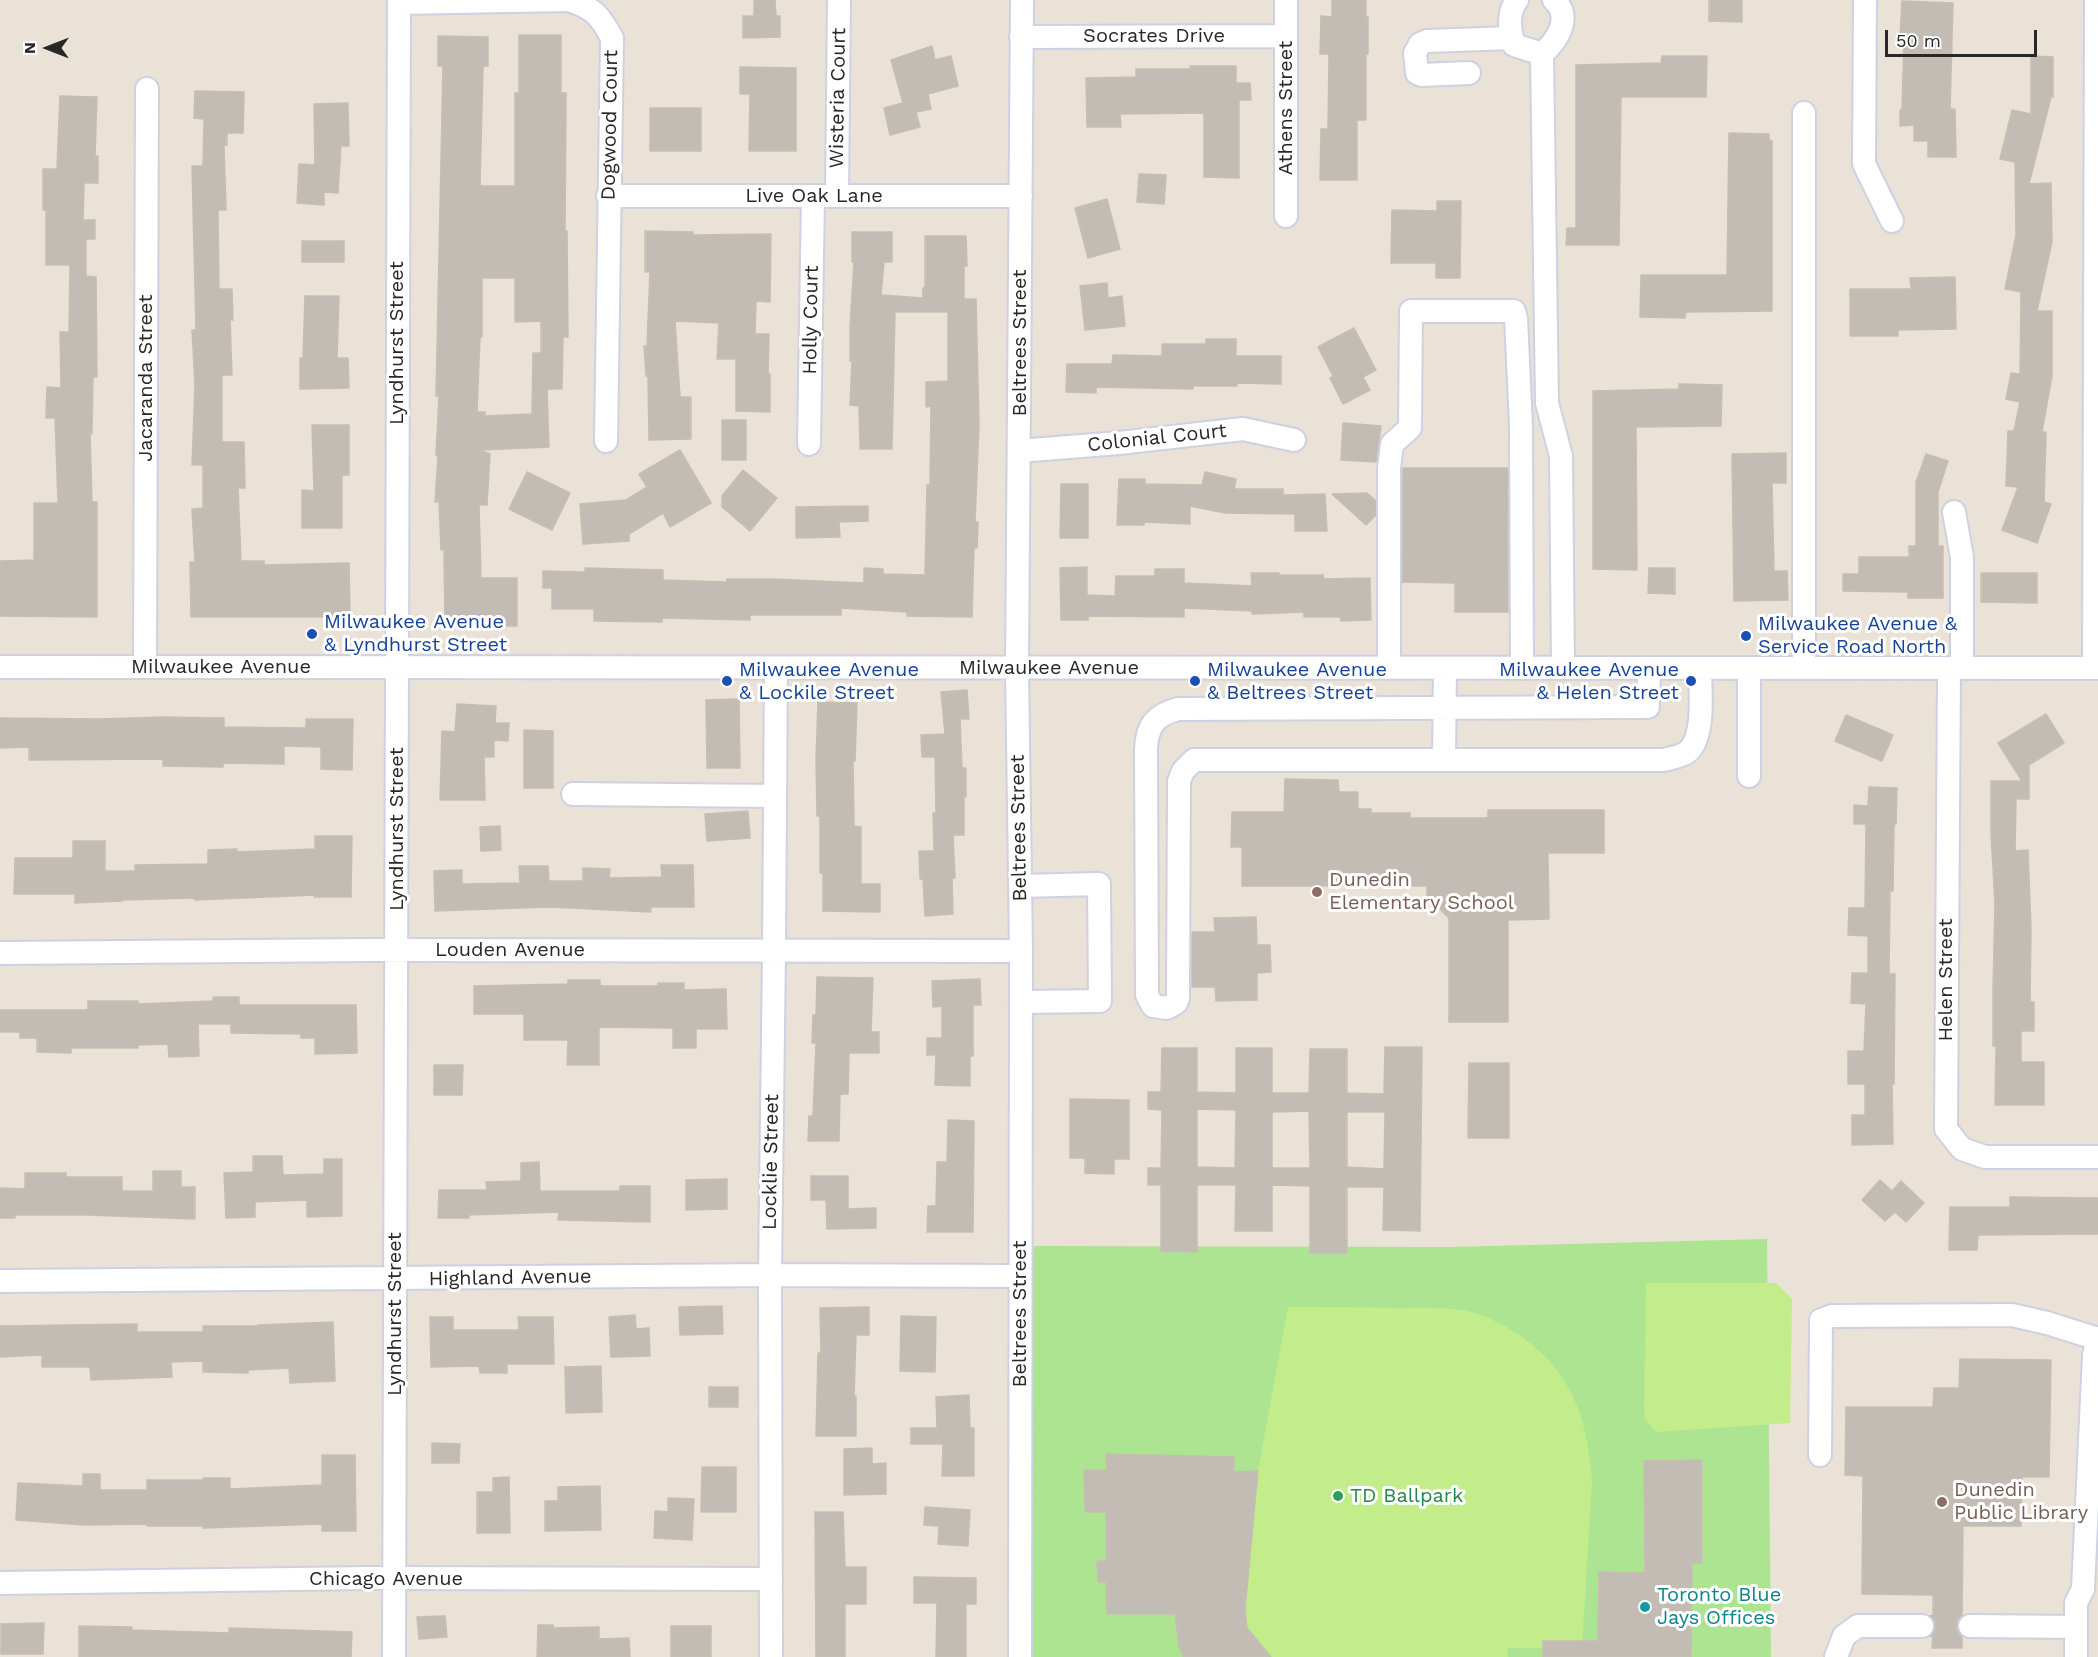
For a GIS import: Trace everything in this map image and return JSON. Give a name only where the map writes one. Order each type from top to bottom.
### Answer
[{"type":"street","name":"Dogwood Court","points":[[399,1],[569,0],[588,7],[604,22],[612,38],[606,441]]},
{"type":"street","name":"Wisteria Court","points":[[837,196],[839,0]]},
{"type":"street","name":"Beltrees Street","points":[[1020,1657],[1021,951],[1017,668],[1022,0]]},
{"type":"street","name":"Athens Street","points":[[1286,0],[1286,216]]},
{"type":"street","points":[[1517,0],[1510,14],[1514,45],[1542,54]]},
{"type":"street","points":[[1554,0],[1560,5],[1563,19],[1559,36],[1542,54],[1547,403],[1562,456],[1563,668]]},
{"type":"street","points":[[1865,0],[1864,164],[1892,221]]},
{"type":"street","points":[[2096,0],[2096,668]]},
{"type":"street","name":"Lyndhurst Street","points":[[394,1657],[399,1]]},
{"type":"street","name":"Socrates Drive","points":[[1021,37],[1286,36]]},
{"type":"street","points":[[1469,73],[1421,75],[1417,72],[1415,53],[1420,44],[1427,41],[1512,38]]},
{"type":"street","name":"Jacaranda Street","points":[[145,667],[147,89]]},
{"type":"street","points":[[1804,112],[1804,668]]},
{"type":"street","name":"Live Oak Lane","points":[[608,196],[1021,196]]},
{"type":"street","name":"Holly Court","points":[[809,444],[813,196]]},
{"type":"street","points":[[1389,668],[1389,468],[1392,444],[1410,428],[1411,311],[1514,311],[1521,426],[1522,668]]},
{"type":"street","name":"Colonial Court","points":[[1019,451],[1119,443],[1243,429],[1294,440]]},
{"type":"street","name":"Helen Street","points":[[1954,512],[1962,557],[1955,668],[1947,1129],[1962,1149],[1985,1157],[2098,1157]]},
{"type":"street","name":"Milwaukee Avenue","points":[[0,667],[2096,668]]},
{"type":"street","name":"Locklie Street","points":[[771,1657],[770,1275],[776,668]]},
{"type":"street","points":[[1444,760],[1445,668]]},
{"type":"street","points":[[1649,668],[1648,707],[1178,709],[1159,717],[1147,735],[1146,749],[1147,995],[1153,1006],[1172,1007],[1178,998],[1179,782],[1184,771],[1194,760],[1664,760],[1676,758],[1687,752],[1699,733],[1700,668]]},
{"type":"street","points":[[1749,668],[1749,776]]},
{"type":"street","points":[[573,794],[775,796]]},
{"type":"street","points":[[1020,886],[1099,884],[1100,990],[1100,1001],[1021,1002]]},
{"type":"street","name":"Louden Avenue","points":[[0,953],[397,950],[1021,951]]},
{"type":"street","name":"Highland Avenue","points":[[0,1281],[770,1275],[1020,1276]]},
{"type":"street","points":[[1820,1455],[1821,1320],[1832,1316],[2012,1315],[2098,1339],[2094,1355],[2090,1589],[2076,1604],[2076,1657]]},
{"type":"street","name":"Chicago Avenue","points":[[0,1583],[395,1578],[771,1579]]},
{"type":"street","points":[[1840,1647],[1858,1626],[1922,1626]]},
{"type":"street","points":[[1970,1626],[2076,1628]]},
{"type":"green space","points":[[1767,1239],[1771,1657],[1032,1657],[1032,1259],[1034,1246],[1449,1247]]},
{"type":"green space","points":[[1646,1283],[1776,1283],[1792,1299],[1790,1423],[1656,1432],[1644,1418]]},
{"type":"green space","name":"TD Ballpark","points":[[1288,1307],[1437,1308],[1467,1311],[1508,1328],[1529,1342],[1560,1374],[1579,1412],[1585,1433],[1592,1480],[1582,1649],[1507,1648],[1508,1657],[1184,1657],[1179,1647],[1175,1614],[1107,1614],[1106,1583],[1098,1582],[1097,1561],[1106,1560],[1106,1512],[1085,1512],[1084,1470],[1107,1470],[1106,1454],[1234,1457],[1234,1472],[1258,1471]]},
{"type":"building","points":[[754,0],[775,0],[776,16],[780,16],[780,37],[743,38],[743,16],[754,16]]},
{"type":"building","points":[[1332,0],[1366,0],[1368,54],[1366,54],[1366,120],[1357,120],[1357,180],[1320,180],[1321,129],[1328,129],[1329,54],[1320,54],[1321,16],[1332,17]]},
{"type":"building","points":[[1709,0],[1742,0],[1742,22],[1709,21]]},
{"type":"building","points":[[1902,1],[1953,3],[1950,109],[1955,109],[1956,157],[1928,157],[1928,141],[1914,141],[1914,125],[1900,126],[1904,38],[1900,38]]},
{"type":"building","points":[[519,35],[561,35],[561,93],[566,93],[565,231],[567,231],[568,337],[563,337],[562,389],[547,389],[549,447],[480,450],[490,454],[487,505],[479,505],[481,578],[517,578],[517,626],[445,626],[444,549],[441,550],[439,502],[435,502],[438,456],[436,455],[439,396],[436,396],[443,66],[438,66],[438,36],[488,37],[488,66],[483,66],[480,186],[515,186],[515,93],[519,93]],"holes":[[[482,278],[515,278],[515,322],[541,321],[541,353],[533,353],[532,414],[485,416],[485,412],[477,412],[480,337],[482,337]]]},
{"type":"building","points":[[932,46],[935,60],[951,56],[958,86],[928,94],[931,109],[916,112],[920,127],[890,135],[884,108],[903,103],[891,60]]},
{"type":"building","points":[[1662,56],[1707,56],[1706,97],[1621,97],[1619,245],[1566,245],[1567,228],[1576,228],[1576,65],[1661,63]]},
{"type":"building","points":[[2031,56],[2053,57],[2053,97],[2051,97],[2029,184],[2051,183],[2052,242],[2037,311],[2052,311],[2052,376],[2042,432],[2046,432],[2044,502],[2051,504],[2037,543],[2002,530],[2018,487],[2006,486],[2008,431],[2014,431],[2020,402],[2006,399],[2011,373],[2020,374],[2021,292],[2005,289],[2016,235],[2015,162],[2000,159],[2012,110],[2031,114]]},
{"type":"building","points":[[1190,66],[1236,66],[1236,83],[1250,83],[1251,100],[1239,100],[1239,178],[1204,177],[1204,113],[1120,114],[1121,127],[1087,127],[1086,78],[1136,77],[1136,69],[1191,69]]},
{"type":"building","points":[[740,67],[796,68],[796,151],[749,151],[750,94],[740,94]]},
{"type":"building","points":[[195,91],[244,92],[243,133],[227,133],[227,145],[224,145],[226,210],[218,210],[219,289],[232,289],[233,320],[230,320],[232,375],[222,375],[222,442],[244,442],[245,488],[238,488],[241,561],[264,561],[264,565],[349,563],[350,617],[191,617],[190,562],[195,562],[192,509],[203,508],[203,465],[192,465],[195,385],[192,330],[196,330],[192,166],[203,166],[204,119],[194,118]]},
{"type":"building","points":[[60,96],[97,97],[95,156],[98,156],[98,183],[84,183],[83,220],[95,220],[95,239],[86,239],[86,276],[96,277],[97,377],[93,377],[92,434],[90,433],[92,502],[97,502],[97,617],[0,616],[0,561],[34,560],[34,503],[58,503],[55,418],[46,418],[47,387],[61,388],[60,332],[69,332],[70,265],[46,265],[43,169],[57,169]]},
{"type":"building","points":[[348,103],[349,146],[341,146],[338,193],[324,192],[324,205],[297,203],[299,164],[315,165],[314,104]]},
{"type":"building","points":[[650,108],[701,108],[701,151],[650,151]]},
{"type":"building","points":[[1729,133],[1769,134],[1769,140],[1772,141],[1772,311],[1686,312],[1685,318],[1640,317],[1641,275],[1727,275]]},
{"type":"building","points":[[1139,174],[1166,175],[1164,204],[1137,202]]},
{"type":"building","points":[[1107,199],[1120,249],[1088,258],[1075,208]]},
{"type":"building","points":[[1437,201],[1461,201],[1460,278],[1436,278],[1436,263],[1391,263],[1392,210],[1437,211]]},
{"type":"building","points":[[645,231],[693,232],[693,235],[771,234],[770,302],[756,301],[755,334],[769,334],[770,412],[736,411],[736,359],[717,359],[719,323],[675,321],[680,397],[691,397],[691,439],[649,440],[648,376],[646,376],[644,346],[647,346],[650,272],[645,272]]},
{"type":"building","points":[[852,232],[892,232],[892,262],[884,262],[881,295],[923,298],[925,236],[966,236],[967,266],[964,266],[964,299],[976,299],[979,425],[975,522],[978,522],[977,548],[974,548],[972,617],[907,616],[907,612],[841,608],[841,615],[750,615],[750,620],[662,618],[662,622],[594,621],[594,609],[552,609],[552,588],[543,588],[543,571],[585,572],[585,568],[663,570],[663,580],[727,582],[727,579],[773,579],[864,583],[864,568],[883,569],[883,574],[925,575],[927,485],[930,485],[931,406],[926,407],[926,382],[948,381],[948,312],[895,312],[892,449],[860,449],[859,406],[850,405],[852,361],[850,361],[850,327],[854,262],[852,262]]},
{"type":"building","points":[[302,241],[344,241],[344,262],[302,262]]},
{"type":"building","points":[[1955,277],[1956,329],[1898,330],[1898,336],[1850,336],[1850,289],[1911,289],[1910,278]]},
{"type":"building","points":[[1107,283],[1108,298],[1122,296],[1125,326],[1085,330],[1080,286]]},
{"type":"building","points":[[305,296],[339,296],[337,358],[348,358],[349,388],[300,389]]},
{"type":"building","points":[[1354,328],[1376,370],[1363,377],[1370,390],[1343,404],[1330,378],[1333,376],[1318,347]]},
{"type":"building","points":[[1206,339],[1236,339],[1236,356],[1281,356],[1281,384],[1237,383],[1237,386],[1193,386],[1193,389],[1096,387],[1096,393],[1066,392],[1067,364],[1112,364],[1113,355],[1162,356],[1162,344],[1206,344]]},
{"type":"building","points":[[1679,384],[1722,385],[1721,426],[1636,427],[1637,570],[1593,569],[1593,391],[1679,389]]},
{"type":"building","points":[[722,420],[746,420],[746,460],[722,460]]},
{"type":"building","points":[[1343,423],[1381,426],[1376,462],[1341,460]]},
{"type":"building","points":[[312,425],[349,425],[349,475],[342,475],[342,528],[302,528],[302,490],[314,491]]},
{"type":"building","points":[[680,450],[711,503],[670,527],[663,513],[629,534],[629,541],[583,544],[580,504],[626,500],[647,487],[639,474]]},
{"type":"building","points":[[1786,453],[1786,483],[1772,483],[1774,571],[1787,571],[1788,600],[1734,601],[1732,454]]},
{"type":"building","points":[[1926,454],[1948,461],[1938,492],[1938,546],[1943,546],[1943,598],[1908,598],[1908,592],[1843,591],[1843,574],[1859,574],[1859,557],[1909,557],[1909,546],[1916,546],[1916,482]]},
{"type":"building","points":[[1403,468],[1508,468],[1508,612],[1455,612],[1455,583],[1402,582]]},
{"type":"building","points":[[743,470],[777,498],[750,531],[722,507],[722,496]]},
{"type":"building","points":[[527,472],[570,493],[552,530],[509,509]]},
{"type":"building","points":[[1205,472],[1236,479],[1234,489],[1283,489],[1283,495],[1325,494],[1327,531],[1295,531],[1295,514],[1225,513],[1190,506],[1190,524],[1144,522],[1144,525],[1117,525],[1119,479],[1145,479],[1145,484],[1202,485]]},
{"type":"building","points":[[1061,484],[1088,484],[1088,538],[1060,538]]},
{"type":"building","points":[[1367,493],[1376,501],[1376,515],[1366,525],[1332,494]]},
{"type":"building","points":[[868,506],[868,521],[839,522],[840,537],[796,538],[796,507]]},
{"type":"building","points":[[1087,567],[1087,595],[1115,596],[1116,576],[1155,576],[1155,569],[1184,569],[1184,583],[1252,586],[1251,573],[1323,575],[1324,579],[1370,578],[1371,620],[1341,621],[1340,617],[1304,617],[1304,612],[1252,614],[1252,611],[1184,608],[1184,617],[1088,616],[1088,620],[1061,620],[1060,568]]},
{"type":"building","points":[[1649,568],[1675,568],[1675,594],[1648,593]]},
{"type":"building","points":[[1981,573],[2037,573],[2037,603],[1981,602]]},
{"type":"building","points":[[967,690],[969,719],[960,719],[962,768],[966,768],[964,835],[953,835],[955,878],[952,878],[953,914],[925,916],[919,851],[934,851],[935,757],[922,757],[921,735],[945,734],[941,692]]},
{"type":"building","points":[[739,699],[740,768],[707,768],[706,700]]},
{"type":"building","points":[[818,702],[857,703],[855,761],[853,761],[854,826],[861,827],[861,884],[880,884],[880,912],[823,911],[820,816],[817,816]]},
{"type":"building","points":[[457,704],[496,706],[495,723],[509,723],[508,741],[494,740],[494,757],[484,757],[485,800],[440,800],[442,731],[455,732]]},
{"type":"building","points":[[2046,714],[2064,743],[2029,765],[2029,799],[2016,799],[2015,851],[2028,850],[2031,929],[2030,1002],[2034,1002],[2034,1031],[2021,1031],[2021,1062],[2044,1062],[2044,1105],[1995,1105],[1996,1046],[1993,1046],[1993,989],[1995,904],[1991,781],[2022,781],[1998,743]]},
{"type":"building","points":[[1846,715],[1893,735],[1882,761],[1835,741]]},
{"type":"building","points":[[0,718],[224,718],[224,727],[306,728],[306,719],[353,719],[352,770],[321,769],[321,747],[284,746],[284,764],[223,763],[223,767],[163,766],[163,759],[29,760],[29,747],[0,748]]},
{"type":"building","points":[[524,730],[553,731],[553,788],[524,788]]},
{"type":"building","points":[[1285,779],[1338,780],[1339,792],[1358,792],[1358,809],[1371,809],[1371,813],[1410,813],[1410,818],[1488,818],[1488,810],[1604,810],[1604,853],[1548,853],[1549,919],[1508,920],[1508,1022],[1449,1022],[1449,918],[1427,896],[1427,886],[1242,886],[1242,847],[1231,847],[1232,812],[1284,812]]},
{"type":"building","points":[[1869,787],[1897,788],[1893,891],[1890,891],[1889,974],[1895,974],[1893,1144],[1852,1145],[1852,1115],[1865,1115],[1865,1084],[1848,1084],[1848,1051],[1864,1051],[1866,1004],[1851,1003],[1852,973],[1868,973],[1868,936],[1848,935],[1849,908],[1865,908],[1866,824],[1854,824],[1854,805],[1868,806]]},
{"type":"building","points":[[748,811],[750,838],[707,841],[705,814]]},
{"type":"building","points":[[500,826],[501,850],[481,851],[480,827]]},
{"type":"building","points":[[315,836],[352,836],[351,897],[314,897],[315,895],[75,903],[75,894],[14,894],[15,858],[73,858],[73,841],[105,841],[105,871],[135,871],[135,865],[208,864],[208,850],[237,849],[237,852],[315,849]]},
{"type":"building","points":[[661,865],[693,865],[694,907],[651,907],[651,912],[549,907],[435,911],[434,871],[462,870],[462,884],[520,883],[519,866],[548,866],[549,881],[583,881],[583,868],[610,869],[609,878],[662,877]]},
{"type":"building","points":[[1256,917],[1257,945],[1270,945],[1271,972],[1257,973],[1257,1000],[1216,1001],[1215,987],[1192,987],[1192,932],[1215,932],[1214,918]]},
{"type":"building","points":[[817,977],[873,978],[871,1032],[879,1032],[879,1053],[849,1053],[848,1094],[840,1094],[839,1141],[808,1141],[809,1116],[813,1116],[816,1043],[812,1043],[813,1015],[816,1015]]},
{"type":"building","points":[[980,979],[981,1005],[973,1005],[973,1056],[970,1056],[970,1086],[935,1085],[936,1055],[927,1055],[927,1038],[942,1038],[942,1006],[933,1007],[932,981]]},
{"type":"building","points":[[568,980],[600,980],[600,986],[658,986],[658,983],[684,983],[684,990],[726,989],[727,1029],[696,1029],[696,1048],[673,1048],[673,1028],[599,1027],[599,1065],[567,1065],[568,1040],[524,1040],[524,1014],[474,1014],[474,986],[568,984]]},
{"type":"building","points":[[213,997],[239,997],[239,1005],[356,1005],[357,1053],[315,1054],[315,1038],[301,1038],[301,1034],[231,1033],[231,1024],[198,1024],[199,1056],[169,1057],[168,1044],[138,1045],[138,1048],[71,1048],[71,1053],[37,1052],[37,1038],[20,1038],[20,1032],[0,1032],[0,1010],[88,1010],[88,1001],[138,1001],[138,1004],[213,1001]]},
{"type":"building","points":[[1385,1047],[1422,1047],[1420,1231],[1383,1230],[1384,1187],[1347,1187],[1347,1253],[1310,1253],[1310,1186],[1272,1185],[1272,1231],[1235,1231],[1236,1185],[1197,1185],[1197,1252],[1161,1251],[1161,1185],[1148,1185],[1148,1168],[1161,1168],[1162,1110],[1148,1109],[1148,1092],[1161,1092],[1162,1048],[1197,1048],[1197,1092],[1236,1093],[1236,1048],[1272,1048],[1272,1093],[1309,1093],[1310,1049],[1347,1049],[1347,1093],[1384,1094]],"holes":[[[1197,1109],[1236,1110],[1235,1168],[1197,1167]],[[1309,1111],[1310,1168],[1272,1168],[1272,1112]],[[1347,1112],[1385,1112],[1384,1169],[1347,1167]]]},
{"type":"building","points":[[1469,1063],[1509,1063],[1509,1138],[1468,1138]]},
{"type":"building","points":[[434,1065],[463,1065],[462,1095],[434,1095]]},
{"type":"building","points":[[1070,1099],[1129,1100],[1129,1159],[1114,1159],[1114,1174],[1085,1173],[1085,1158],[1070,1158]]},
{"type":"building","points":[[948,1120],[974,1121],[973,1232],[927,1232],[928,1206],[936,1206],[937,1162],[947,1162]]},
{"type":"building","points":[[253,1156],[282,1156],[283,1175],[324,1174],[324,1159],[342,1159],[342,1216],[307,1217],[307,1200],[255,1202],[255,1217],[226,1218],[224,1173],[253,1172]]},
{"type":"building","points":[[539,1162],[540,1191],[620,1191],[620,1186],[650,1186],[650,1222],[558,1220],[559,1212],[438,1218],[439,1190],[487,1190],[486,1182],[521,1181],[521,1163]]},
{"type":"building","points":[[153,1171],[181,1171],[181,1187],[195,1187],[195,1219],[89,1215],[15,1215],[15,1218],[0,1218],[0,1188],[25,1189],[25,1173],[66,1173],[66,1177],[122,1177],[122,1191],[153,1191]]},
{"type":"building","points":[[811,1176],[848,1176],[848,1209],[876,1208],[876,1228],[827,1229],[826,1200],[811,1200]]},
{"type":"building","points":[[727,1179],[727,1209],[686,1210],[686,1180]]},
{"type":"building","points":[[1880,1180],[1892,1191],[1901,1181],[1924,1203],[1906,1222],[1895,1212],[1885,1221],[1862,1200]]},
{"type":"building","points":[[2010,1197],[2098,1198],[2098,1234],[1978,1235],[1977,1250],[1949,1250],[1950,1207],[2010,1207]]},
{"type":"building","points":[[722,1306],[723,1334],[680,1335],[679,1307]]},
{"type":"building","points":[[869,1307],[869,1335],[856,1335],[854,1396],[856,1396],[856,1436],[816,1436],[818,1353],[821,1353],[820,1308]]},
{"type":"building","points":[[635,1315],[636,1329],[649,1328],[650,1356],[611,1357],[609,1317]]},
{"type":"building","points":[[901,1316],[936,1317],[935,1372],[900,1371]]},
{"type":"building","points":[[430,1317],[453,1317],[453,1330],[519,1330],[518,1317],[553,1317],[554,1364],[507,1364],[507,1373],[480,1373],[479,1366],[431,1367]]},
{"type":"building","points":[[333,1322],[335,1381],[290,1383],[289,1368],[248,1370],[248,1373],[203,1372],[203,1361],[171,1362],[172,1377],[91,1380],[90,1367],[42,1367],[42,1355],[0,1357],[0,1326],[137,1324],[137,1332],[203,1332],[203,1326]]},
{"type":"building","name":"Dunedin Public Library","points":[[1960,1359],[2051,1360],[2049,1477],[2022,1477],[2021,1526],[1963,1526],[1962,1615],[1957,1626],[1962,1637],[1962,1648],[1932,1648],[1935,1627],[1933,1595],[1862,1594],[1863,1476],[1845,1475],[1846,1407],[1933,1407],[1934,1388],[1959,1388]]},
{"type":"building","points":[[601,1366],[602,1412],[566,1413],[565,1367]]},
{"type":"building","points":[[709,1387],[738,1387],[738,1407],[709,1407]]},
{"type":"building","points":[[969,1395],[970,1428],[974,1428],[974,1476],[942,1476],[943,1444],[911,1444],[911,1428],[937,1428],[936,1397]]},
{"type":"building","points":[[432,1443],[460,1444],[459,1463],[432,1463]]},
{"type":"building","points":[[872,1448],[872,1464],[886,1463],[886,1494],[844,1495],[844,1449]]},
{"type":"building","points":[[1106,1454],[1234,1457],[1234,1472],[1258,1471],[1245,1609],[1247,1628],[1271,1657],[1184,1657],[1179,1647],[1175,1614],[1107,1614],[1106,1582],[1098,1582],[1097,1561],[1106,1561],[1106,1512],[1085,1512],[1084,1470],[1107,1470]]},
{"type":"building","points":[[322,1455],[355,1455],[356,1531],[322,1531],[322,1524],[203,1528],[203,1526],[147,1526],[147,1524],[84,1525],[16,1520],[18,1483],[83,1486],[83,1474],[100,1474],[100,1490],[147,1490],[147,1480],[203,1480],[203,1478],[230,1478],[230,1489],[322,1485]]},
{"type":"building","points":[[1702,1460],[1702,1563],[1692,1563],[1691,1657],[1543,1657],[1543,1641],[1598,1641],[1599,1572],[1645,1573],[1644,1461]]},
{"type":"building","points":[[702,1467],[736,1467],[736,1512],[701,1512]]},
{"type":"building","points":[[509,1477],[510,1533],[477,1533],[477,1492],[493,1492],[493,1478]]},
{"type":"building","points":[[600,1486],[601,1530],[545,1531],[545,1501],[558,1501],[558,1487]]},
{"type":"building","points":[[668,1498],[694,1499],[692,1540],[654,1538],[655,1511],[668,1512]]},
{"type":"building","points":[[925,1507],[970,1510],[968,1546],[938,1544],[939,1526],[924,1525]]},
{"type":"building","points":[[815,1512],[843,1512],[845,1567],[866,1567],[866,1604],[845,1604],[845,1657],[816,1657]]},
{"type":"building","points":[[914,1577],[976,1578],[976,1604],[966,1604],[966,1657],[936,1657],[937,1603],[914,1603]]},
{"type":"building","points":[[445,1616],[447,1637],[419,1639],[417,1617]]},
{"type":"building","points":[[44,1623],[43,1654],[1,1654],[1,1624]]},
{"type":"building","points":[[538,1625],[553,1625],[553,1628],[599,1627],[599,1639],[629,1638],[630,1657],[537,1657]]},
{"type":"building","points":[[79,1626],[229,1633],[229,1628],[352,1632],[351,1657],[79,1657]]},
{"type":"building","points":[[671,1626],[711,1626],[711,1657],[671,1657]]},
{"type":"tunnel","points":[[1922,1626],[1970,1626]]},
{"type":"place","name":"Milwaukee Avenue & Lyndhurst Street","points":[[312,634]]},
{"type":"place","name":"Milwaukee Avenue & Service Road North","points":[[1746,636]]},
{"type":"place","name":"Milwaukee Avenue & Lockile Street","points":[[727,681]]},
{"type":"place","name":"Milwaukee Avenue & Beltrees Street","points":[[1195,681]]},
{"type":"place","name":"Milwaukee Avenue & Helen Street","points":[[1691,681]]},
{"type":"place","name":"Dunedin Elementary School","points":[[1317,892]]},
{"type":"place","name":"TD Ballpark","points":[[1338,1496]]},
{"type":"place","name":"Dunedin Public Library","points":[[1942,1502]]},
{"type":"place","name":"Toronto Blue Jays Offices","points":[[1645,1607]]}]
